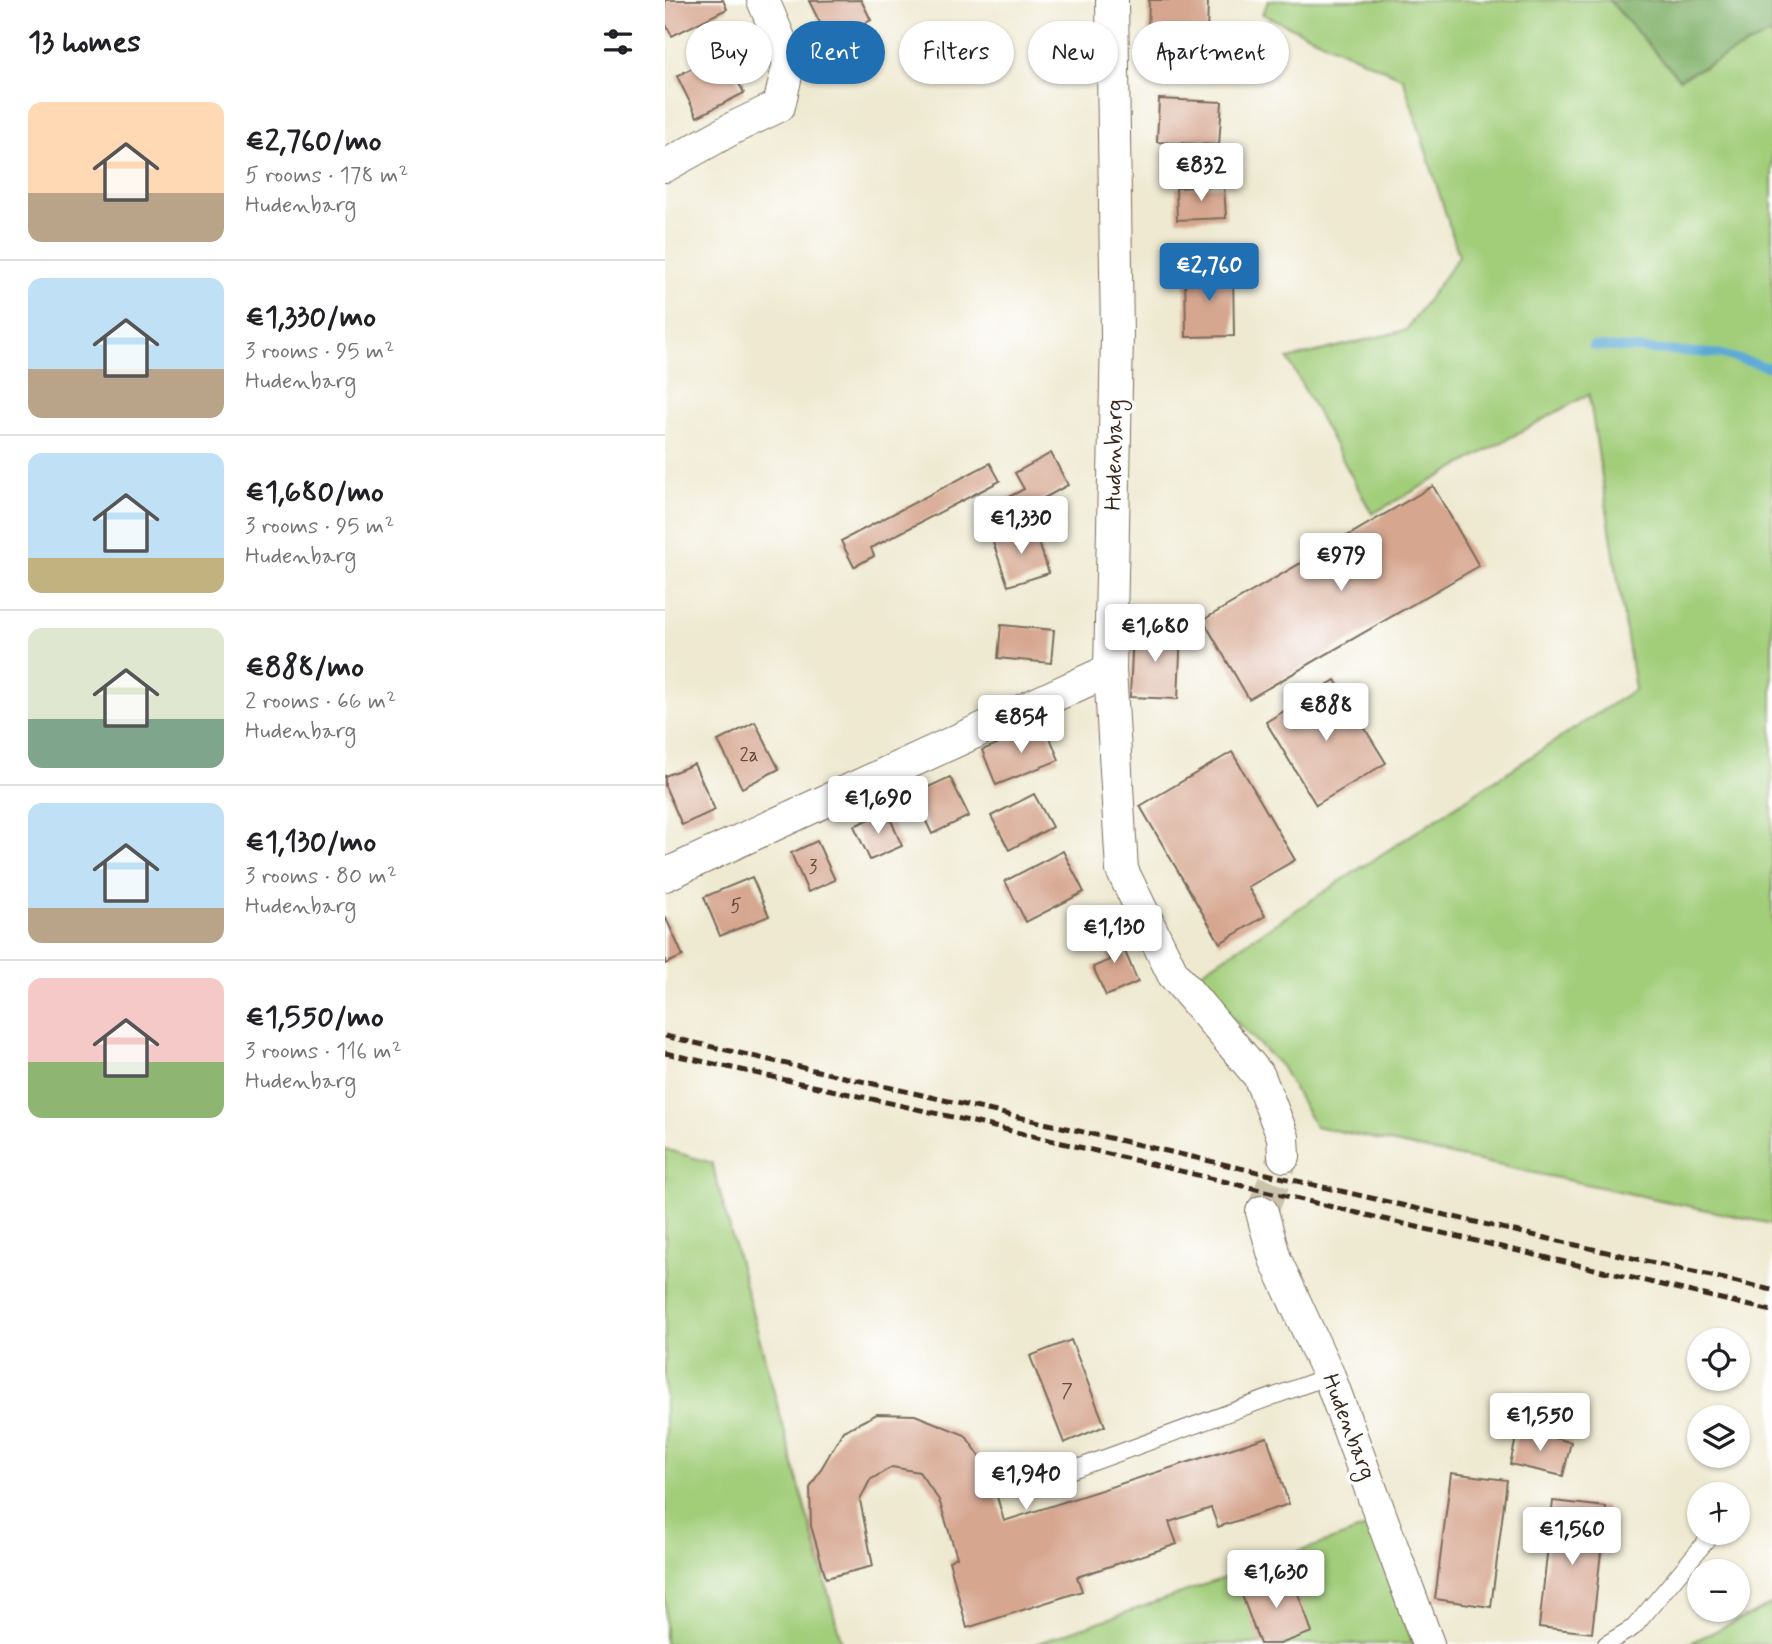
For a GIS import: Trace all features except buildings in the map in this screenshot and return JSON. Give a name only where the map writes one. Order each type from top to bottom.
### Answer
[{"type":"street","points":[[665,166],[779,106],[789,62],[763,0]]},
{"type":"street","name":"Hudenbarg","points":[[1112,0],[1117,335],[1110,670],[1122,870],[1173,974],[1259,1076],[1283,1137],[1284,1156]]},
{"type":"street","points":[[665,874],[1110,670]]},
{"type":"street","name":"Hudenbarg","points":[[1262,1212],[1275,1259],[1329,1376],[1428,1644]]},
{"type":"lane","points":[[1020,1489],[1329,1376]]},
{"type":"lane","points":[[1606,1644],[1634,1627],[1703,1545]]},
{"type":"green space","points":[[1269,0],[1609,0],[1679,79],[1772,33],[1772,1224],[1315,1126],[1281,1066],[1192,978],[1635,689],[1589,394],[1372,514],[1288,359],[1406,330],[1459,256],[1403,78],[1289,26],[1289,21],[1277,21],[1262,14]]},
{"type":"green space","points":[[1609,0],[1772,0],[1772,33],[1679,79]]},
{"type":"green space","points":[[665,1149],[712,1163],[842,1644],[665,1644]]},
{"type":"green space","points":[[1372,1526],[1413,1644],[1036,1644]]},
{"type":"green space","points":[[1772,1604],[1772,1644],[1688,1644],[1734,1622],[1750,1622],[1750,1614]]},
{"type":"waterway","points":[[1593,346],[1720,354],[1772,368]]},
{"type":"tunnel","points":[[1262,1212],[1284,1156]]},
{"type":"railway","points":[[665,1036],[1772,1290]]},
{"type":"railway","points":[[665,1053],[948,1116],[1772,1311]]}]
